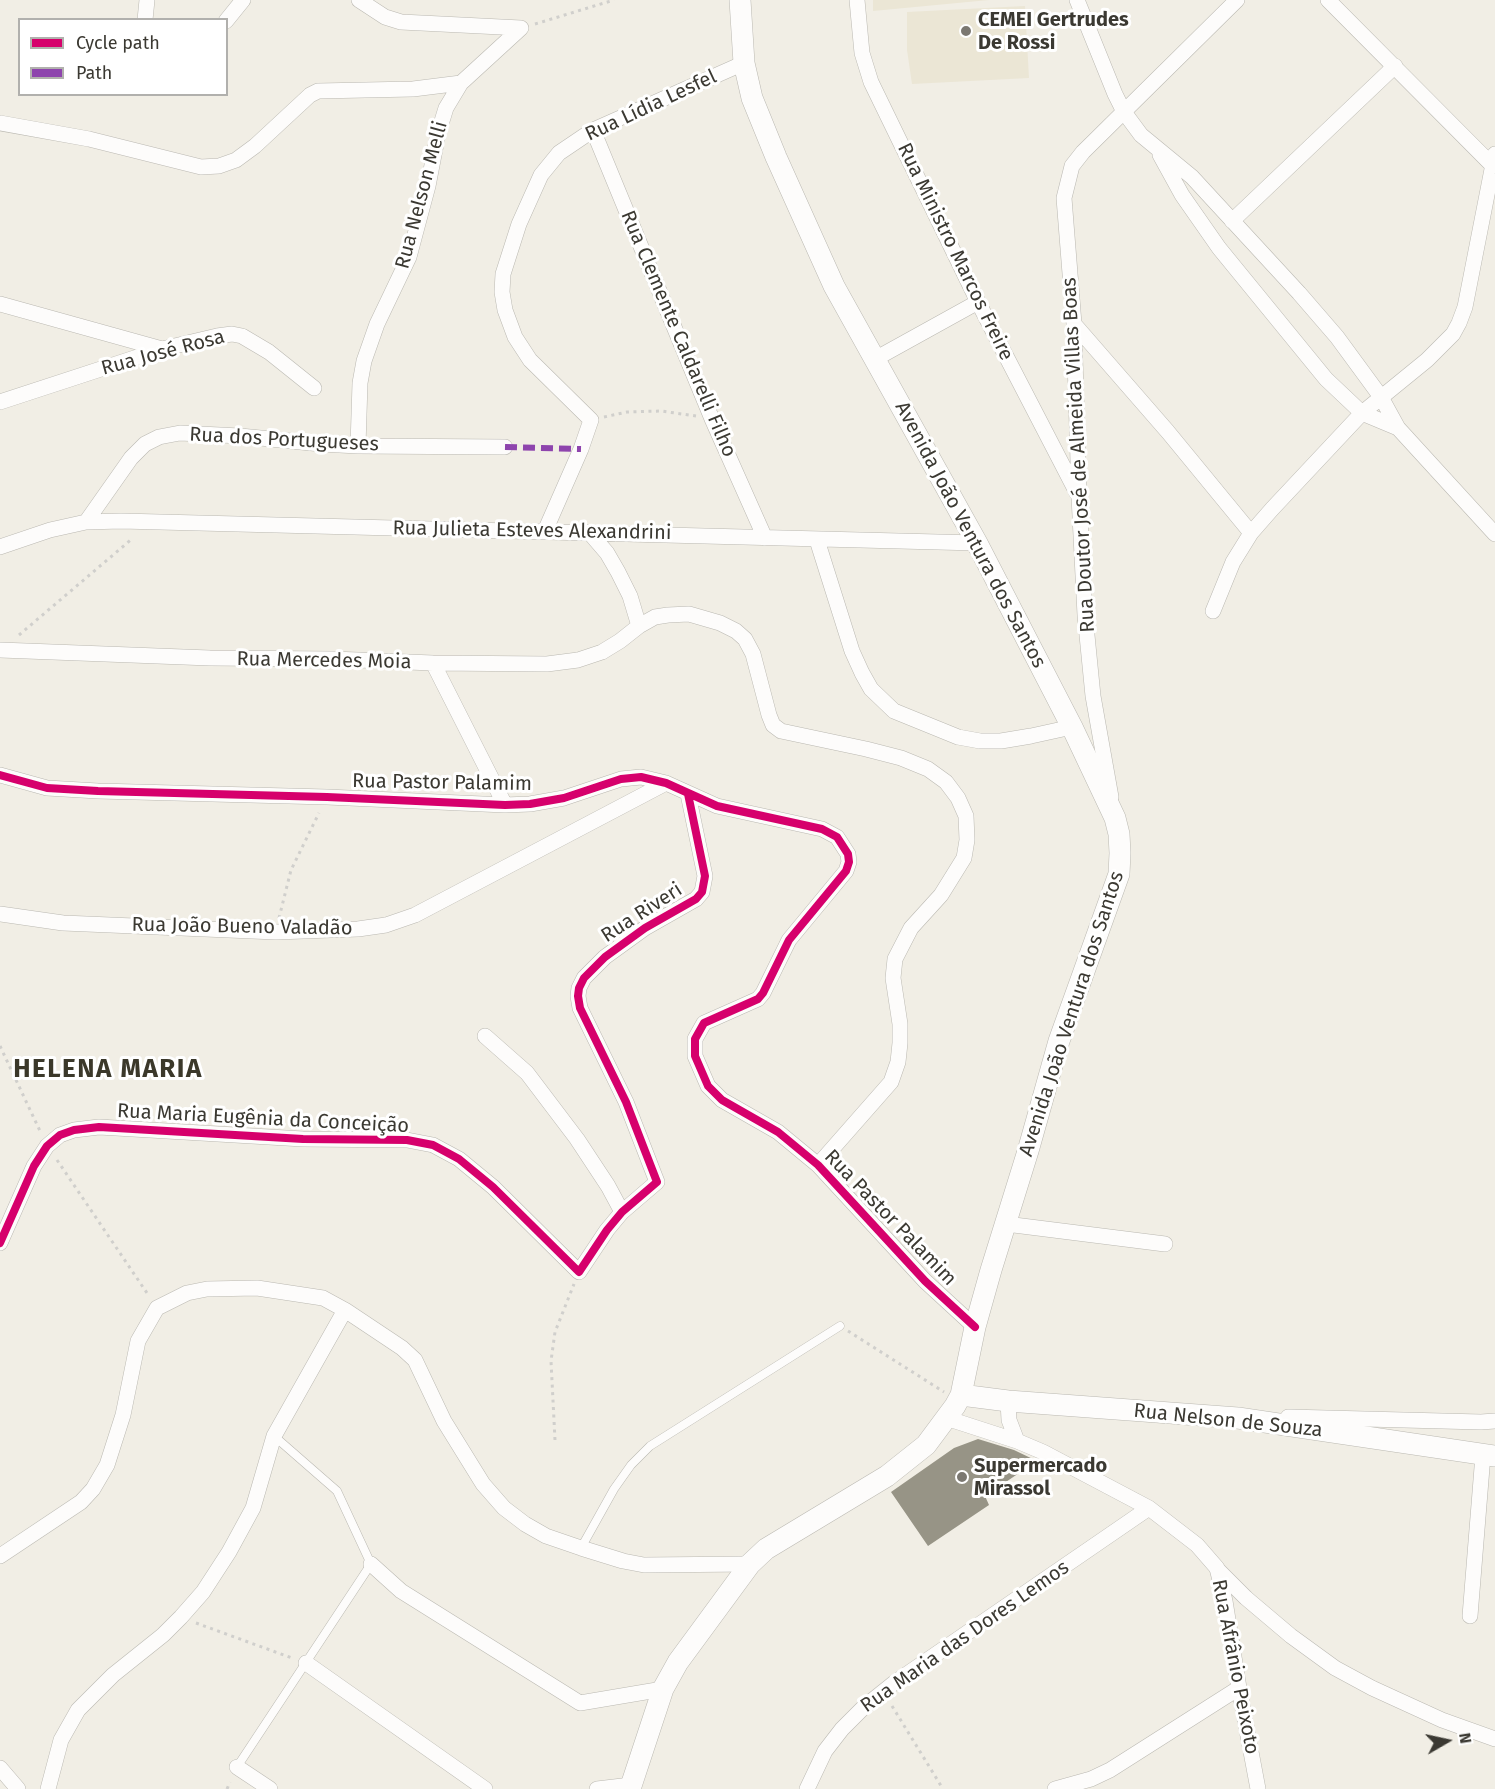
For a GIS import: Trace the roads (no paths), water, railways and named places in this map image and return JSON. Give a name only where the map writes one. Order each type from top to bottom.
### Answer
[{"type":"main road","name":"Avenida João Ventura dos Santos","points":[[631,1787],[663,1689],[689,1646],[750,1564],[766,1549],[887,1476],[926,1445],[960,1398],[975,1327],[1059,1041],[1119,874],[1119,834],[1115,818],[1072,727],[978,543],[834,286],[776,157],[752,98],[744,63],[740,0]]},
{"type":"main road","name":"Rua Nelson de Souza","points":[[960,1398],[1238,1418],[1489,1455]]},
{"type":"street","points":[[145,18],[147,0]]},
{"type":"street","points":[[228,19],[243,0]]},
{"type":"street","name":"Rua Nelson Melli","points":[[358,446],[360,382],[364,361],[377,324],[409,257],[446,108],[461,83],[521,28],[401,22],[385,18],[359,0]]},
{"type":"street","name":"Rua Ministro Marcos Freire","points":[[857,0],[862,53],[871,82],[978,302],[1079,496]]},
{"type":"street","points":[[1077,0],[1115,94],[1124,112],[1141,135],[1192,177],[1299,293],[1337,337],[1381,397],[1398,428],[1495,534]]},
{"type":"street","name":"Rua Doutor José de Almeida Villas Boas","points":[[1115,818],[1093,696],[1085,615],[1074,324],[1064,198],[1072,166],[1083,152],[1237,0]]},
{"type":"street","points":[[1213,611],[1233,562],[1251,533],[1362,413],[1427,360],[1453,334],[1465,307],[1494,160],[1328,0]]},
{"type":"street","name":"Rua Lídia Lesfel","points":[[545,531],[581,449],[591,420],[530,360],[515,337],[505,310],[502,292],[503,274],[516,234],[542,175],[559,153],[593,130],[744,63]]},
{"type":"street","points":[[1232,221],[1395,66]]},
{"type":"street","points":[[0,123],[89,139],[201,167],[219,166],[236,160],[255,146],[310,95],[318,91],[413,89],[461,83]]},
{"type":"street","name":"Rua Clemente Caldarelli Filho","points":[[593,130],[712,419],[765,538]]},
{"type":"street","points":[[1154,145],[1182,195],[1219,248],[1326,379],[1362,413],[1398,428]]},
{"type":"street","points":[[874,359],[978,302]]},
{"type":"street","points":[[0,304],[162,350]]},
{"type":"street","points":[[1074,324],[1168,432],[1251,533]]},
{"type":"street","name":"Rua José Rosa","points":[[0,402],[162,350],[232,334],[243,336],[269,352],[314,388]]},
{"type":"street","name":"Rua dos Portugueses","points":[[86,522],[131,458],[145,444],[159,437],[180,434],[240,436],[358,446],[505,447]]},
{"type":"street","name":"Rua Julieta Esteves Alexandrini","points":[[86,522],[153,521],[261,526],[978,543]]},
{"type":"street","points":[[0,547],[50,530],[86,522]]},
{"type":"street","points":[[589,532],[607,553],[618,572],[630,596],[639,626]]},
{"type":"street","points":[[817,540],[852,651],[871,689],[894,711],[947,734],[980,741],[1001,741],[1072,727]]},
{"type":"street","name":"Rua Mercedes Moia","points":[[0,650],[210,658],[547,664],[578,660],[602,652],[655,617],[689,614],[720,623],[736,631],[745,639],[753,654],[769,715],[774,725],[781,731],[901,758],[928,769],[946,782],[958,798],[966,816],[967,840],[964,858],[941,895],[911,928],[895,960],[893,978],[900,1024],[900,1043],[898,1062],[891,1082],[818,1165]]},
{"type":"street","points":[[433,663],[505,805]]},
{"type":"street","name":"Rua Pastor Palamim","points":[[0,775],[47,788],[505,805],[530,804],[564,798],[632,777],[666,783],[717,806],[822,829],[837,837],[848,854],[846,871],[789,940],[764,993],[758,999],[704,1023],[695,1039],[695,1056],[708,1086],[722,1100],[778,1132],[818,1165],[925,1281],[975,1327]]},
{"type":"street","name":"Rua João Bueno Valadão","points":[[0,914],[63,924],[276,932],[358,929],[399,922],[666,783]]},
{"type":"street","name":"Rua Riveri","points":[[622,1212],[657,1182],[626,1102],[580,1008],[579,988],[584,978],[605,957],[645,928],[696,899],[702,892],[705,876],[687,794]]},
{"type":"street","points":[[485,1036],[527,1073],[577,1139],[622,1212]]},
{"type":"street","name":"Rua Maria Eugênia da Conceição","points":[[0,1244],[34,1166],[47,1146],[60,1136],[99,1127],[303,1139],[407,1140],[433,1146],[459,1159],[493,1187],[579,1272],[622,1212]]},
{"type":"street","points":[[1006,1224],[1165,1244]]},
{"type":"street","points":[[0,1556],[81,1502],[93,1489],[107,1465],[123,1415],[138,1341],[156,1308],[187,1293],[207,1289],[257,1288],[322,1298],[345,1310],[402,1348],[415,1360],[444,1421],[483,1484],[504,1508],[546,1536],[623,1561],[644,1565],[750,1564]]},
{"type":"street","points":[[48,1789],[61,1740],[78,1710],[113,1675],[163,1635],[181,1617],[203,1592],[229,1552],[253,1508],[274,1436],[345,1310]]},
{"type":"street","points":[[1008,1401],[1009,1420],[1017,1441]]},
{"type":"street","points":[[1238,1418],[1273,1416],[1470,1422],[1495,1420]]},
{"type":"street","name":"Rua Afrânio Peixoto","points":[[946,1418],[1017,1441],[1149,1508],[1197,1545],[1217,1568],[1225,1601],[1258,1789]]},
{"type":"street","points":[[1470,1616],[1489,1455]]},
{"type":"street","name":"Rua Maria das Dores Lemos","points":[[807,1789],[825,1751],[842,1729],[883,1691],[1149,1508]]},
{"type":"street","points":[[371,1564],[401,1591],[580,1703],[663,1689]]},
{"type":"street","points":[[1217,1568],[1246,1598],[1291,1636],[1335,1668],[1372,1688],[1442,1720],[1495,1739]]},
{"type":"street","points":[[306,1663],[485,1789]]},
{"type":"street","points":[[1055,1789],[1091,1779],[1110,1770],[1239,1688]]},
{"type":"street","points":[[237,1767],[270,1789]]},
{"type":"street","points":[[0,1768],[18,1789]]},
{"type":"street","points":[[597,1789],[631,1787]]},
{"type":"lane","points":[[581,1548],[620,1481],[631,1465],[650,1446],[840,1326]]},
{"type":"lane","points":[[237,1767],[371,1564],[337,1491],[274,1436]]},
{"type":"place","name":"CEMEI Gertrudes De Rossi","points":[[966,31]]},
{"type":"place","name":"Supermercado Mirassol","points":[[962,1477]]},
{"type":"district","name":"HELENA MARIA","points":[[108,1070]]}]
